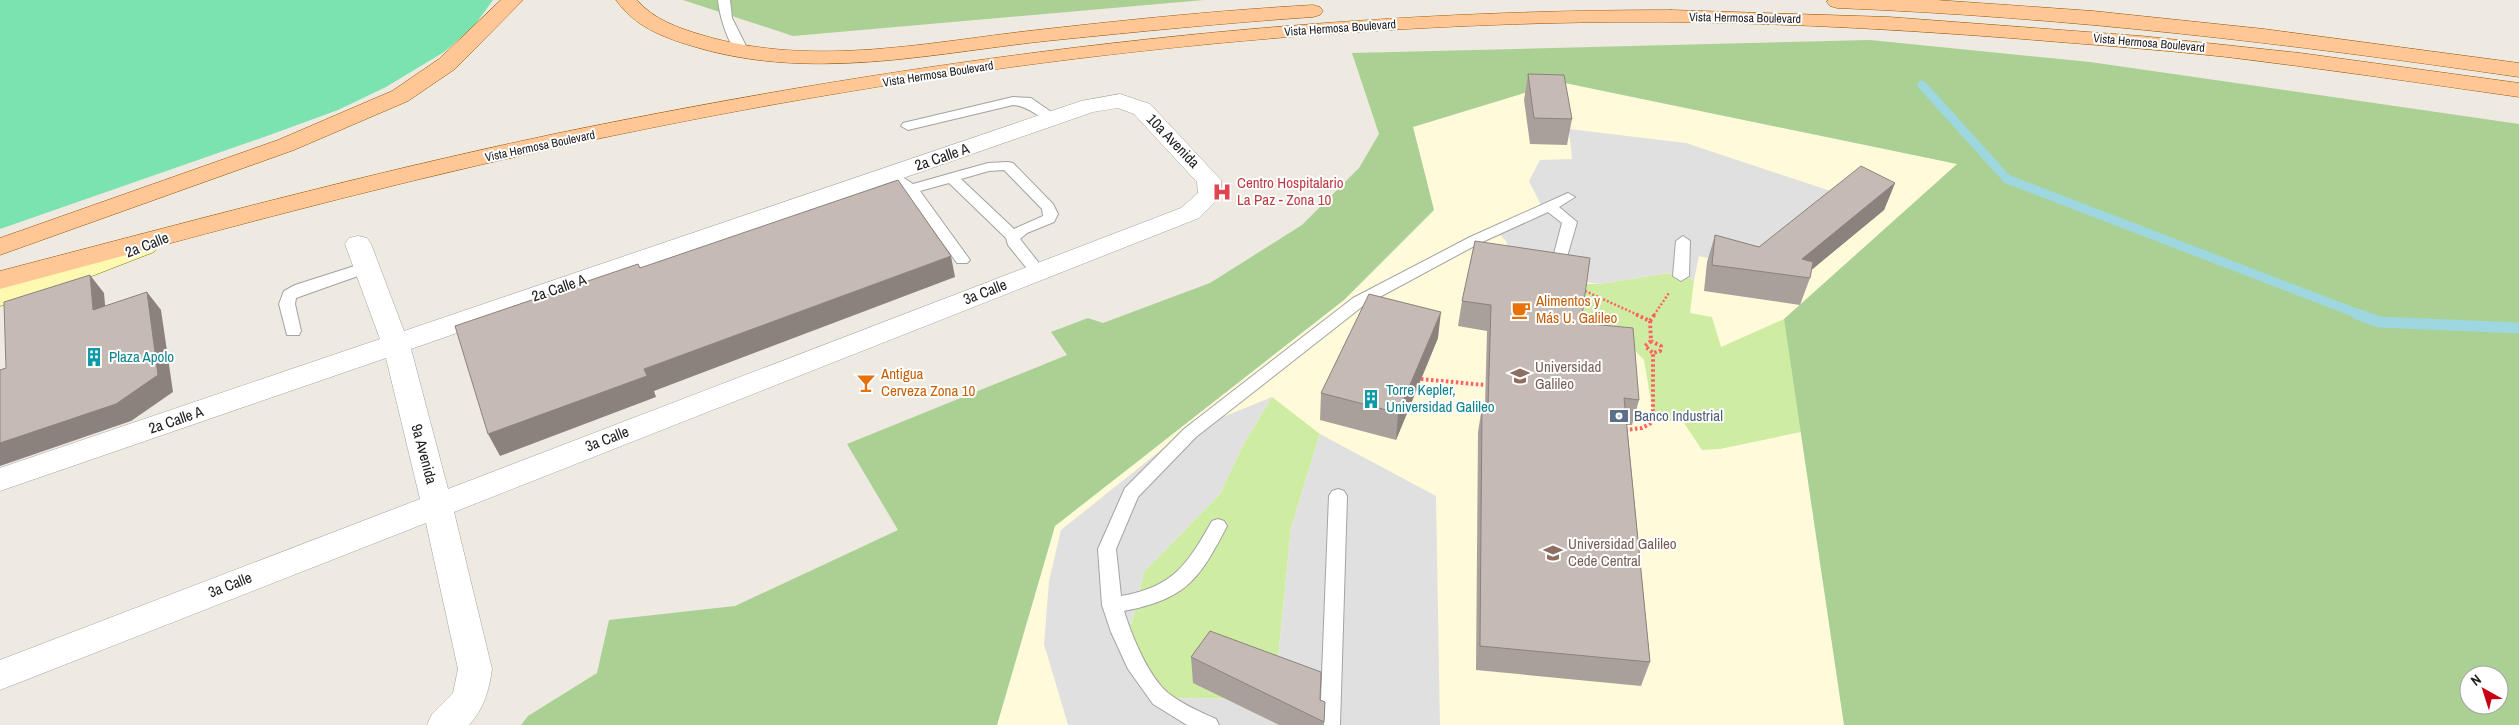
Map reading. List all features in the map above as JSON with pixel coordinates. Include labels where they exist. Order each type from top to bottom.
[{"type":"main road","points":[[0,247],[286,145],[400,96],[447,64],[513,0]]},
{"type":"main road","name":"Vista Hermosa Boulevard","points":[[626,0],[641,14],[663,29],[695,41],[743,52],[776,56],[875,57],[1040,36],[1230,16],[1410,4],[1523,0]]},
{"type":"main road","name":"Vista Hermosa Boulevard","points":[[1752,0],[1886,3],[2087,17],[2330,43],[2519,70]]},
{"type":"main road","name":"Vista Hermosa Boulevard","points":[[177,233],[478,159],[656,122],[860,86],[1139,45],[1276,32],[1459,20],[1578,16],[1762,18],[1865,22],[2126,40],[2217,50],[2519,90]]},
{"type":"main road","name":"2a Calle","points":[[0,280],[177,233]]},
{"type":"main road","name":"2a Calle","points":[[0,297],[52,282],[177,233]]},
{"type":"street","name":"2a Calle A","points":[[0,480],[396,344],[901,182],[1053,118],[1089,106],[1120,101]]},
{"type":"street","name":"10a Avenida","points":[[1120,101],[1142,109],[1209,180],[1210,195]]},
{"type":"street","name":"3a Calle","points":[[0,674],[1190,213],[1210,195]]},
{"type":"street","name":"9a Avenida","points":[[362,256],[396,344],[438,505],[475,669],[472,695],[454,718],[444,725]]},
{"type":"lane","points":[[724,0],[726,18],[743,52]]},
{"type":"lane","points":[[908,126],[1013,101],[1026,101],[1053,118]]},
{"type":"lane","points":[[901,182],[952,178],[988,167],[1008,166],[1048,207],[1051,214],[1049,220],[1022,230],[1013,237]]},
{"type":"lane","points":[[952,178],[1013,237],[1013,242],[1038,272]]},
{"type":"lane","points":[[901,182],[962,260]]},
{"type":"lane","points":[[1209,725],[1188,716],[1160,698],[1135,663],[1112,605],[1107,549],[1132,493],[1190,433],[1358,302],[1475,240],[1568,197]]},
{"type":"lane","points":[[1549,206],[1570,222],[1560,261]]},
{"type":"lane","points":[[1681,276],[1682,241]]},
{"type":"lane","points":[[293,331],[287,304],[289,296],[362,256]]},
{"type":"lane","points":[[1330,725],[1338,496]]},
{"type":"lane","points":[[1112,605],[1158,595],[1178,583],[1193,569],[1218,526]]},
{"type":"path","points":[[1651,341],[1650,321],[1681,276]]},
{"type":"path","points":[[1585,291],[1602,296],[1650,321]]},
{"type":"path","points":[[1651,341],[1659,344],[1661,349],[1653,353]]},
{"type":"path","points":[[1617,429],[1637,429],[1653,422],[1653,353],[1645,346],[1651,341]]},
{"type":"path","points":[[1421,379],[1485,385]]},
{"type":"shaded area","name":"Universidad Galileo","points":[[1560,82],[1958,164],[1784,319],[1844,725],[997,725],[1055,526],[1344,300],[1434,210],[1413,127]]},
{"type":"shaded area","points":[[1569,129],[1686,143],[1840,194],[1749,268],[1699,256],[1694,280],[1668,273],[1600,284],[1515,273],[1506,241],[1498,233],[1542,207],[1529,181],[1540,160],[1572,159]]},
{"type":"shaded area","points":[[1272,397],[1243,445],[1220,494],[1144,572],[1130,629],[1148,671],[1174,698],[1274,699],[1291,528],[1320,434],[1436,496],[1440,725],[1068,725],[1044,644],[1049,581],[1061,530],[1181,434]]},
{"type":"green space","points":[[0,0],[493,0],[474,26],[444,52],[386,87],[338,110],[0,229]]},
{"type":"green space","points":[[683,0],[1204,0],[793,36]]},
{"type":"green space","points":[[1870,40],[2090,62],[2519,124],[2519,725],[1844,725],[1784,319],[1957,164],[1560,82],[1413,127],[1434,210],[1344,300],[1055,526],[997,725],[521,725],[528,716],[597,673],[609,620],[735,606],[898,530],[847,444],[1067,355],[1051,332],[1088,318],[1103,323],[1210,283],[1302,225],[1359,168],[1379,134],[1352,53]]},
{"type":"green space","points":[[1668,273],[1694,280],[1690,313],[1712,317],[1721,347],[1784,319],[1801,432],[1720,449],[1702,450],[1684,423],[1654,419],[1644,360],[1619,334],[1576,346],[1584,284],[1600,284]]},
{"type":"green space","points":[[1272,397],[1320,434],[1291,528],[1274,699],[1174,698],[1148,671],[1130,629],[1144,572],[1220,494],[1243,445]]},
{"type":"building","points":[[1528,74],[1564,75],[1572,119],[1534,118]]},
{"type":"building","points":[[1861,166],[1895,183],[1802,259],[1813,262],[1810,278],[1712,265],[1715,235],[1759,247]]},
{"type":"building","points":[[898,180],[951,256],[644,369],[647,376],[488,434],[455,326],[638,264],[640,268]]},
{"type":"building","points":[[1475,241],[1590,258],[1581,323],[1633,328],[1639,400],[1624,398],[1650,662],[1480,646],[1482,407],[1488,407],[1491,305],[1462,301]]},
{"type":"building","name":"Plaza Apolo","points":[[90,275],[93,310],[147,292],[158,375],[116,404],[0,443],[0,370],[6,368],[4,302]]},
{"type":"building","name":"Torre Kepler, Universidad Galileo","points":[[1369,294],[1441,312],[1398,413],[1321,393]]},
{"type":"building","points":[[1210,631],[1321,672],[1320,700],[1325,702],[1324,722],[1191,657]]},
{"type":"waterway","points":[[1922,85],[2007,179],[2361,315]]},
{"type":"waterway","points":[[2357,314],[2379,322],[2519,328]]},
{"type":"place","name":"Centro Hospitalario La Paz - Zona 10","points":[[1222,192]]},
{"type":"place","name":"Alimentos y Más U. Galileo","points":[[1521,310]]},
{"type":"place","name":"Plaza Apolo","points":[[94,357]]},
{"type":"place","name":"Universidad Galileo","points":[[1520,376]]},
{"type":"place","name":"Antigua Cerveza Zona 10","points":[[866,383]]},
{"type":"place","name":"Torre Kepler, Universidad Galileo","points":[[1371,399]]},
{"type":"place","name":"Banco Industrial","points":[[1619,416]]},
{"type":"place","name":"Universidad Galileo Cede Central","points":[[1553,553]]}]
